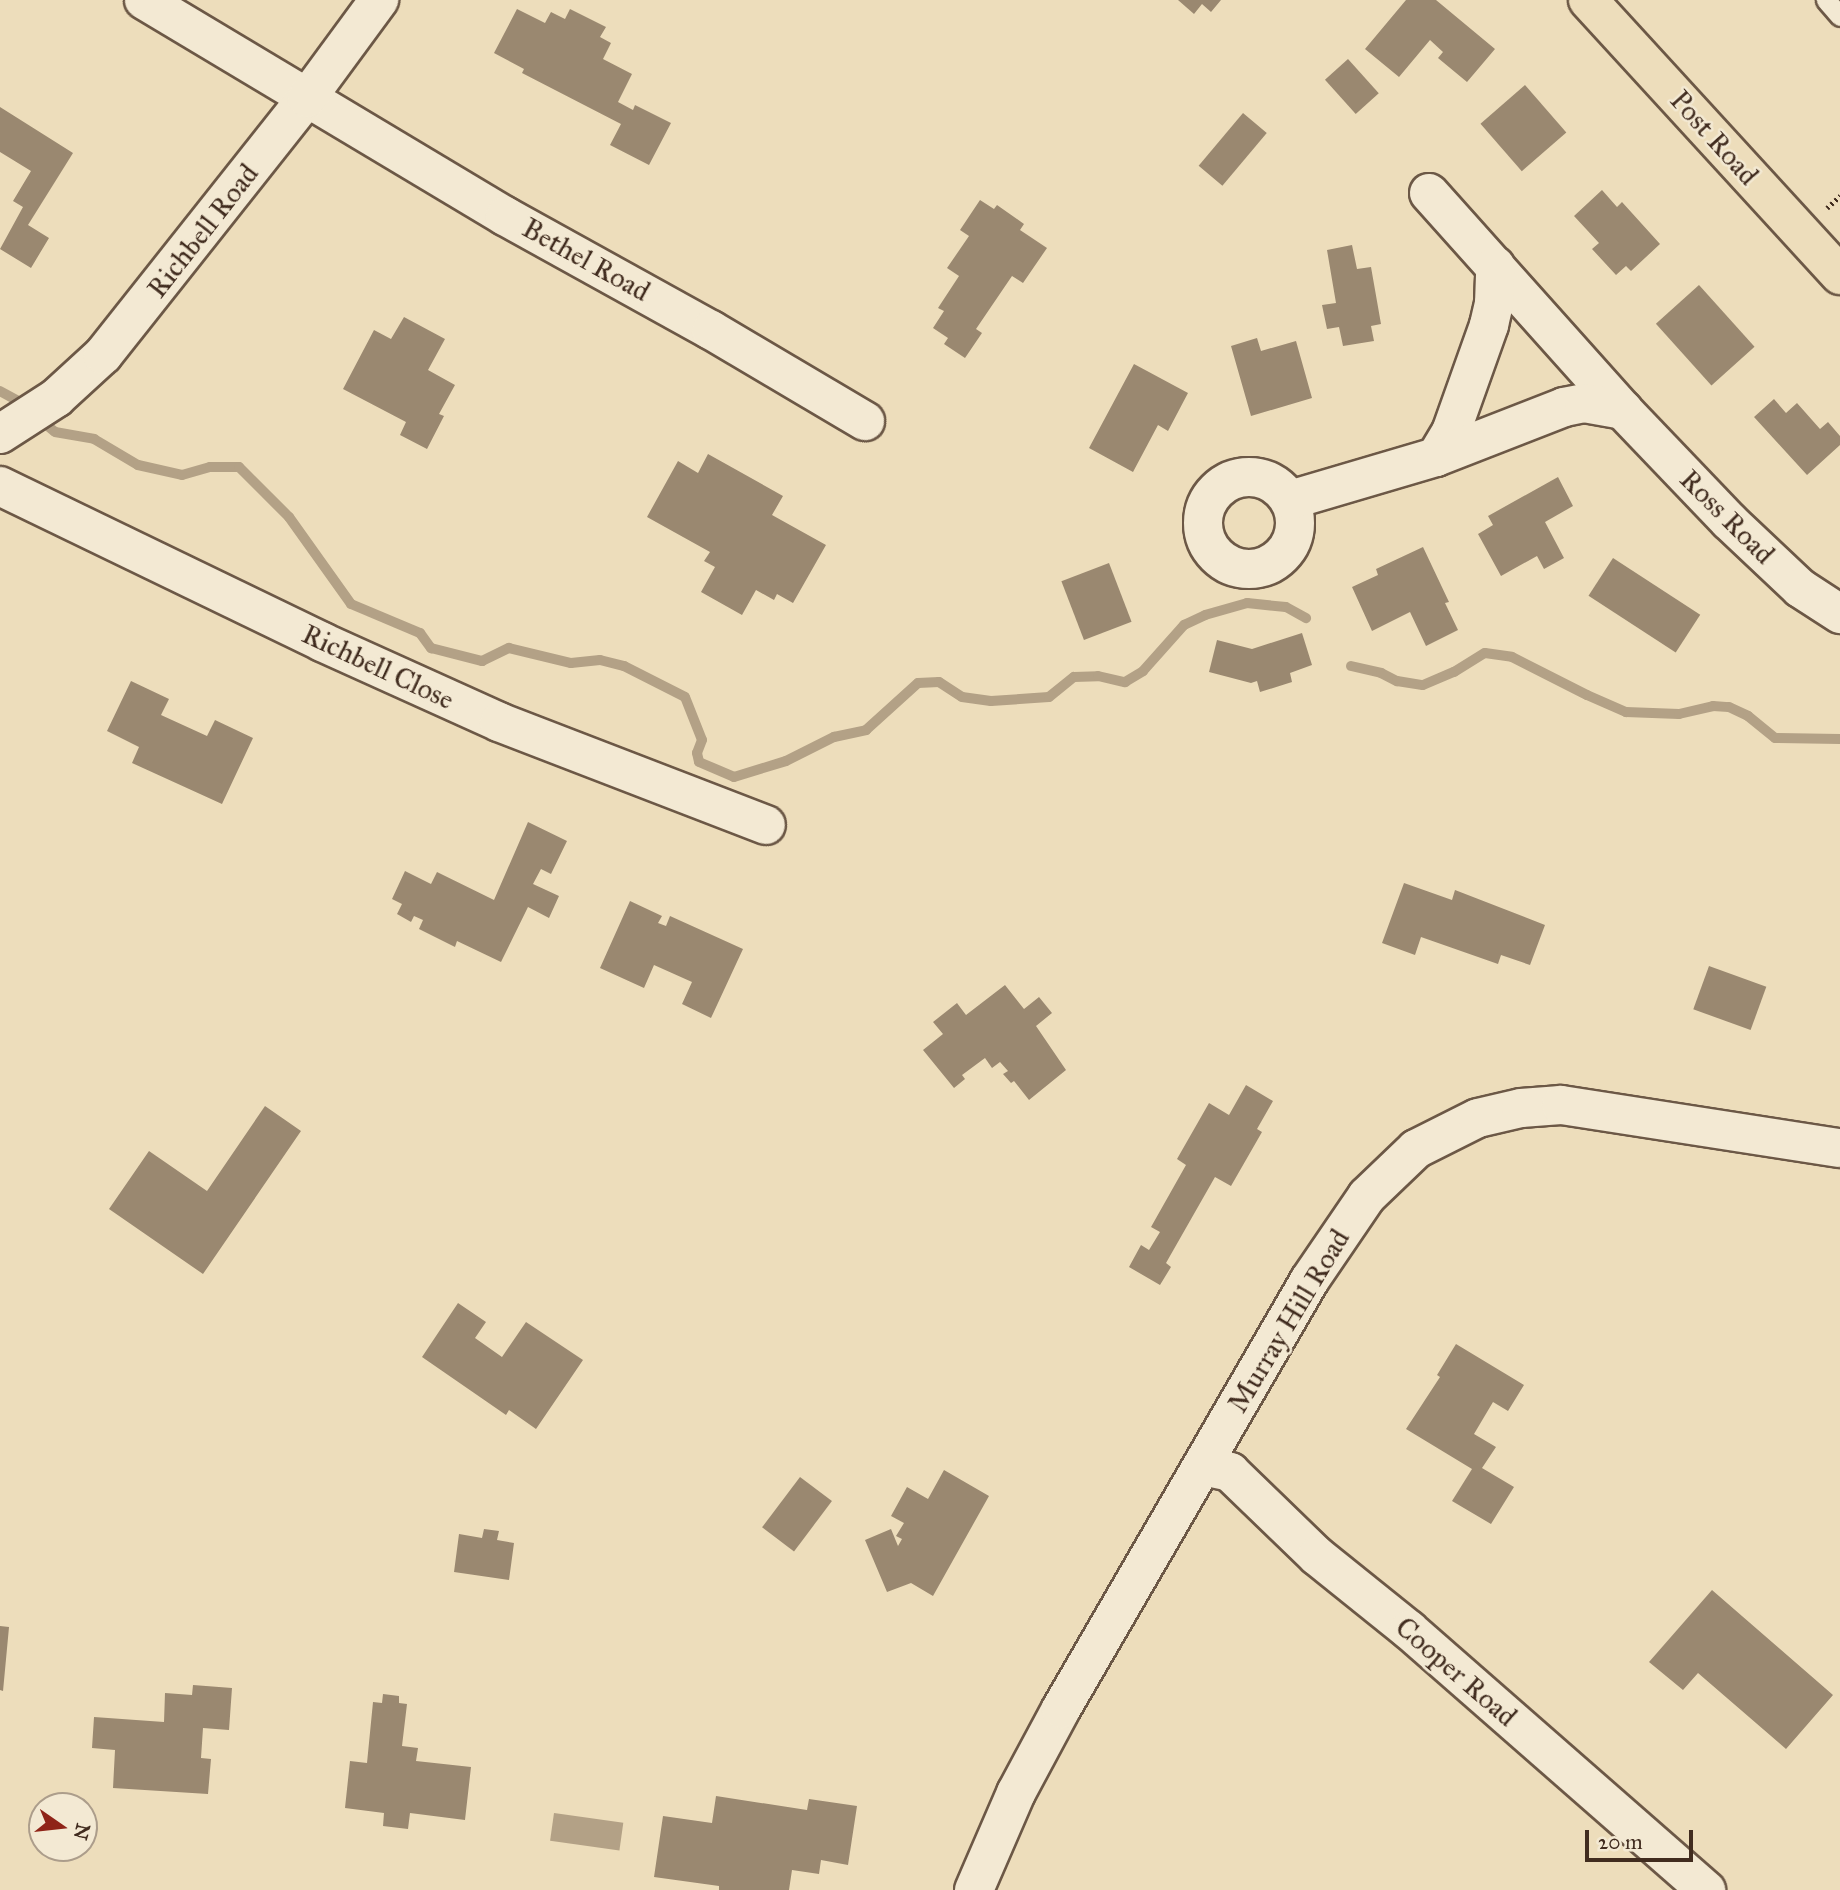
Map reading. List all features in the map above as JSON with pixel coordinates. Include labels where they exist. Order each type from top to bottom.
[{"type":"main road","name":"Post Road","points":[[1588,0],[1840,275]]},
{"type":"street","name":"Bethel Road","points":[[144,0],[505,216],[711,330],[865,421]]},
{"type":"street","name":"Richbell Road","points":[[10,428],[56,398],[103,355],[307,98],[379,0]]},
{"type":"street","name":"Ross Road","points":[[1429,193],[1622,410],[1729,521],[1800,588],[1840,614]]},
{"type":"street","points":[[1436,457],[1451,432],[1489,325],[1494,304],[1494,266]]},
{"type":"street","points":[[1290,500],[1436,457],[1564,407],[1584,403],[1622,410]]},
{"type":"street","name":"Richbell Close","points":[[0,486],[322,642],[486,716],[766,825]]},
{"type":"street","name":"Murray Hill Road","points":[[974,1890],[1016,1793],[1309,1281],[1367,1196],[1416,1149],[1478,1118],[1521,1108],[1561,1105],[1840,1148]]},
{"type":"street","name":"Cooper Road","points":[[1202,1466],[1230,1472],[1317,1556],[1409,1630],[1706,1890]]},
{"type":"lane","points":[[1826,0],[1840,16]]},
{"type":"shaded area","points":[[554,1813],[623,1823],[619,1850],[550,1841]]},
{"type":"building","points":[[1178,0],[1221,0],[1211,12],[1202,4],[1194,14]]},
{"type":"building","points":[[1406,0],[1436,0],[1495,49],[1467,82],[1438,58],[1443,52],[1430,40],[1399,77],[1365,49]]},
{"type":"building","points":[[517,9],[545,23],[551,12],[565,19],[570,9],[606,27],[600,37],[611,43],[603,59],[632,74],[618,102],[633,110],[635,105],[671,123],[649,165],[610,145],[621,124],[522,73],[524,69],[494,53]]},
{"type":"building","points":[[1348,59],[1379,93],[1356,114],[1325,80]]},
{"type":"building","points":[[1525,85],[1566,133],[1522,171],[1480,124]]},
{"type":"building","points":[[0,107],[73,153],[28,225],[49,238],[31,268],[0,249],[23,207],[13,201],[31,171],[0,152]]},
{"type":"building","points":[[1243,113],[1267,133],[1222,186],[1199,166]]},
{"type":"building","points":[[1602,190],[1617,207],[1622,202],[1660,244],[1631,271],[1626,266],[1616,275],[1592,249],[1599,243],[1574,216]]},
{"type":"building","points":[[980,200],[994,209],[997,205],[1024,224],[1020,230],[1047,248],[1023,283],[1012,276],[976,329],[982,333],[965,358],[944,344],[948,338],[933,328],[944,311],[938,308],[959,276],[947,268],[969,236],[960,230]]},
{"type":"building","points":[[1352,245],[1357,269],[1371,267],[1381,324],[1371,326],[1374,341],[1343,346],[1339,327],[1327,329],[1322,305],[1336,303],[1327,250]]},
{"type":"building","points":[[1699,285],[1755,347],[1711,385],[1656,324]]},
{"type":"building","points":[[404,317],[445,339],[428,370],[455,385],[439,414],[444,416],[427,449],[400,435],[406,422],[343,389],[374,330],[391,339]]},
{"type":"building","points":[[1257,338],[1261,351],[1296,341],[1312,398],[1251,416],[1231,346]]},
{"type":"building","points":[[1134,364],[1188,393],[1168,431],[1158,425],[1133,472],[1089,448]]},
{"type":"building","points":[[1774,399],[1786,413],[1797,403],[1820,429],[1828,422],[1840,436],[1840,445],[1807,475],[1754,417]]},
{"type":"building","points":[[708,454],[783,496],[772,515],[826,545],[793,603],[777,594],[774,600],[756,590],[742,615],[701,592],[715,567],[704,561],[710,552],[647,517],[678,461],[698,473]]},
{"type":"building","points":[[1558,477],[1573,506],[1545,522],[1564,558],[1544,569],[1537,556],[1501,576],[1478,534],[1493,525],[1488,516]]},
{"type":"building","points":[[1423,547],[1449,602],[1445,603],[1458,630],[1426,646],[1410,612],[1372,631],[1352,587],[1378,575],[1376,569]]},
{"type":"building","points":[[1613,558],[1700,615],[1676,652],[1588,596]]},
{"type":"building","points":[[1109,563],[1132,622],[1084,640],[1061,581]]},
{"type":"building","points":[[1302,633],[1312,665],[1290,673],[1292,682],[1260,692],[1257,681],[1251,683],[1209,672],[1217,640],[1252,649]]},
{"type":"building","points":[[131,681],[169,699],[161,715],[207,736],[215,720],[253,738],[222,804],[132,763],[139,747],[107,731]]},
{"type":"building","points":[[528,822],[567,841],[551,874],[541,869],[533,884],[559,896],[549,918],[528,907],[501,962],[457,941],[455,947],[419,929],[423,920],[414,916],[411,922],[397,914],[402,904],[392,899],[405,871],[431,884],[437,872],[494,900]]},
{"type":"building","points":[[1404,883],[1452,900],[1455,890],[1545,925],[1530,965],[1501,955],[1498,964],[1421,937],[1415,955],[1382,943]]},
{"type":"building","points":[[630,901],[662,916],[658,923],[666,926],[670,916],[743,949],[711,1018],[682,1004],[692,982],[654,965],[644,988],[600,968]]},
{"type":"building","points":[[1709,966],[1766,987],[1751,1030],[1693,1009]]},
{"type":"building","points":[[1005,985],[1024,1009],[1039,997],[1052,1013],[1036,1026],[1066,1070],[1029,1100],[1014,1081],[1011,1083],[1003,1074],[1008,1071],[1000,1062],[992,1068],[985,1058],[962,1075],[965,1079],[954,1088],[923,1050],[943,1034],[933,1022],[957,1003],[966,1015]]},
{"type":"building","points":[[1246,1085],[1273,1101],[1257,1129],[1262,1132],[1231,1186],[1215,1177],[1166,1263],[1171,1267],[1160,1285],[1129,1267],[1141,1245],[1149,1250],[1160,1232],[1151,1227],[1186,1165],[1177,1159],[1209,1103],[1229,1115]]},
{"type":"building","points":[[265,1106],[301,1131],[203,1274],[109,1209],[149,1151],[207,1191]]},
{"type":"building","points":[[458,1303],[486,1322],[475,1338],[502,1357],[526,1322],[583,1360],[536,1429],[509,1410],[506,1415],[422,1357]]},
{"type":"building","points":[[1456,1344],[1524,1385],[1508,1411],[1493,1402],[1474,1434],[1496,1447],[1482,1468],[1514,1487],[1491,1524],[1452,1501],[1472,1469],[1406,1429],[1440,1377],[1437,1375]]},
{"type":"building","points":[[944,1470],[989,1496],[933,1596],[911,1583],[887,1592],[865,1540],[891,1529],[898,1546],[902,1539],[896,1536],[904,1523],[891,1516],[907,1487],[928,1499]]},
{"type":"building","points":[[800,1477],[832,1501],[794,1551],[762,1527]]},
{"type":"building","points":[[484,1529],[499,1531],[497,1540],[514,1543],[509,1580],[454,1572],[459,1534],[482,1538]]},
{"type":"building","points":[[1712,1590],[1833,1695],[1786,1749],[1698,1673],[1683,1690],[1649,1662]]},
{"type":"building","points":[[0,1626],[9,1627],[3,1691],[0,1690]]},
{"type":"building","points":[[193,1685],[232,1688],[229,1730],[203,1728],[201,1758],[211,1759],[208,1794],[113,1788],[115,1750],[92,1748],[94,1717],[164,1722],[165,1693],[192,1695]]},
{"type":"building","points":[[383,1694],[399,1696],[399,1703],[407,1704],[402,1746],[418,1748],[416,1761],[471,1767],[465,1820],[410,1813],[408,1829],[383,1826],[384,1813],[345,1808],[350,1761],[367,1763],[373,1702],[382,1703]]},
{"type":"building","points":[[716,1796],[807,1810],[809,1799],[857,1806],[848,1865],[821,1860],[819,1874],[792,1870],[789,1890],[719,1890],[719,1886],[654,1877],[663,1816],[712,1823]]},
{"type":"waterway","points":[[0,391],[16,400],[55,432],[94,439],[138,465],[182,475],[210,467],[239,467],[289,517],[351,604],[420,633],[431,648],[482,661],[509,648],[571,663],[600,660],[624,666],[685,697],[702,740],[697,753],[699,762],[734,777],[786,761],[834,737],[866,730],[918,683],[939,682],[962,697],[991,701],[1049,697],[1074,677],[1098,676],[1125,682],[1143,671],[1184,625],[1205,615],[1247,603],[1286,607],[1306,618]]},
{"type":"waterway","points":[[1351,666],[1381,673],[1397,681],[1423,685],[1454,672],[1485,653],[1512,657],[1626,712],[1679,714],[1713,706],[1729,707],[1748,716],[1775,738],[1840,739]]}]
